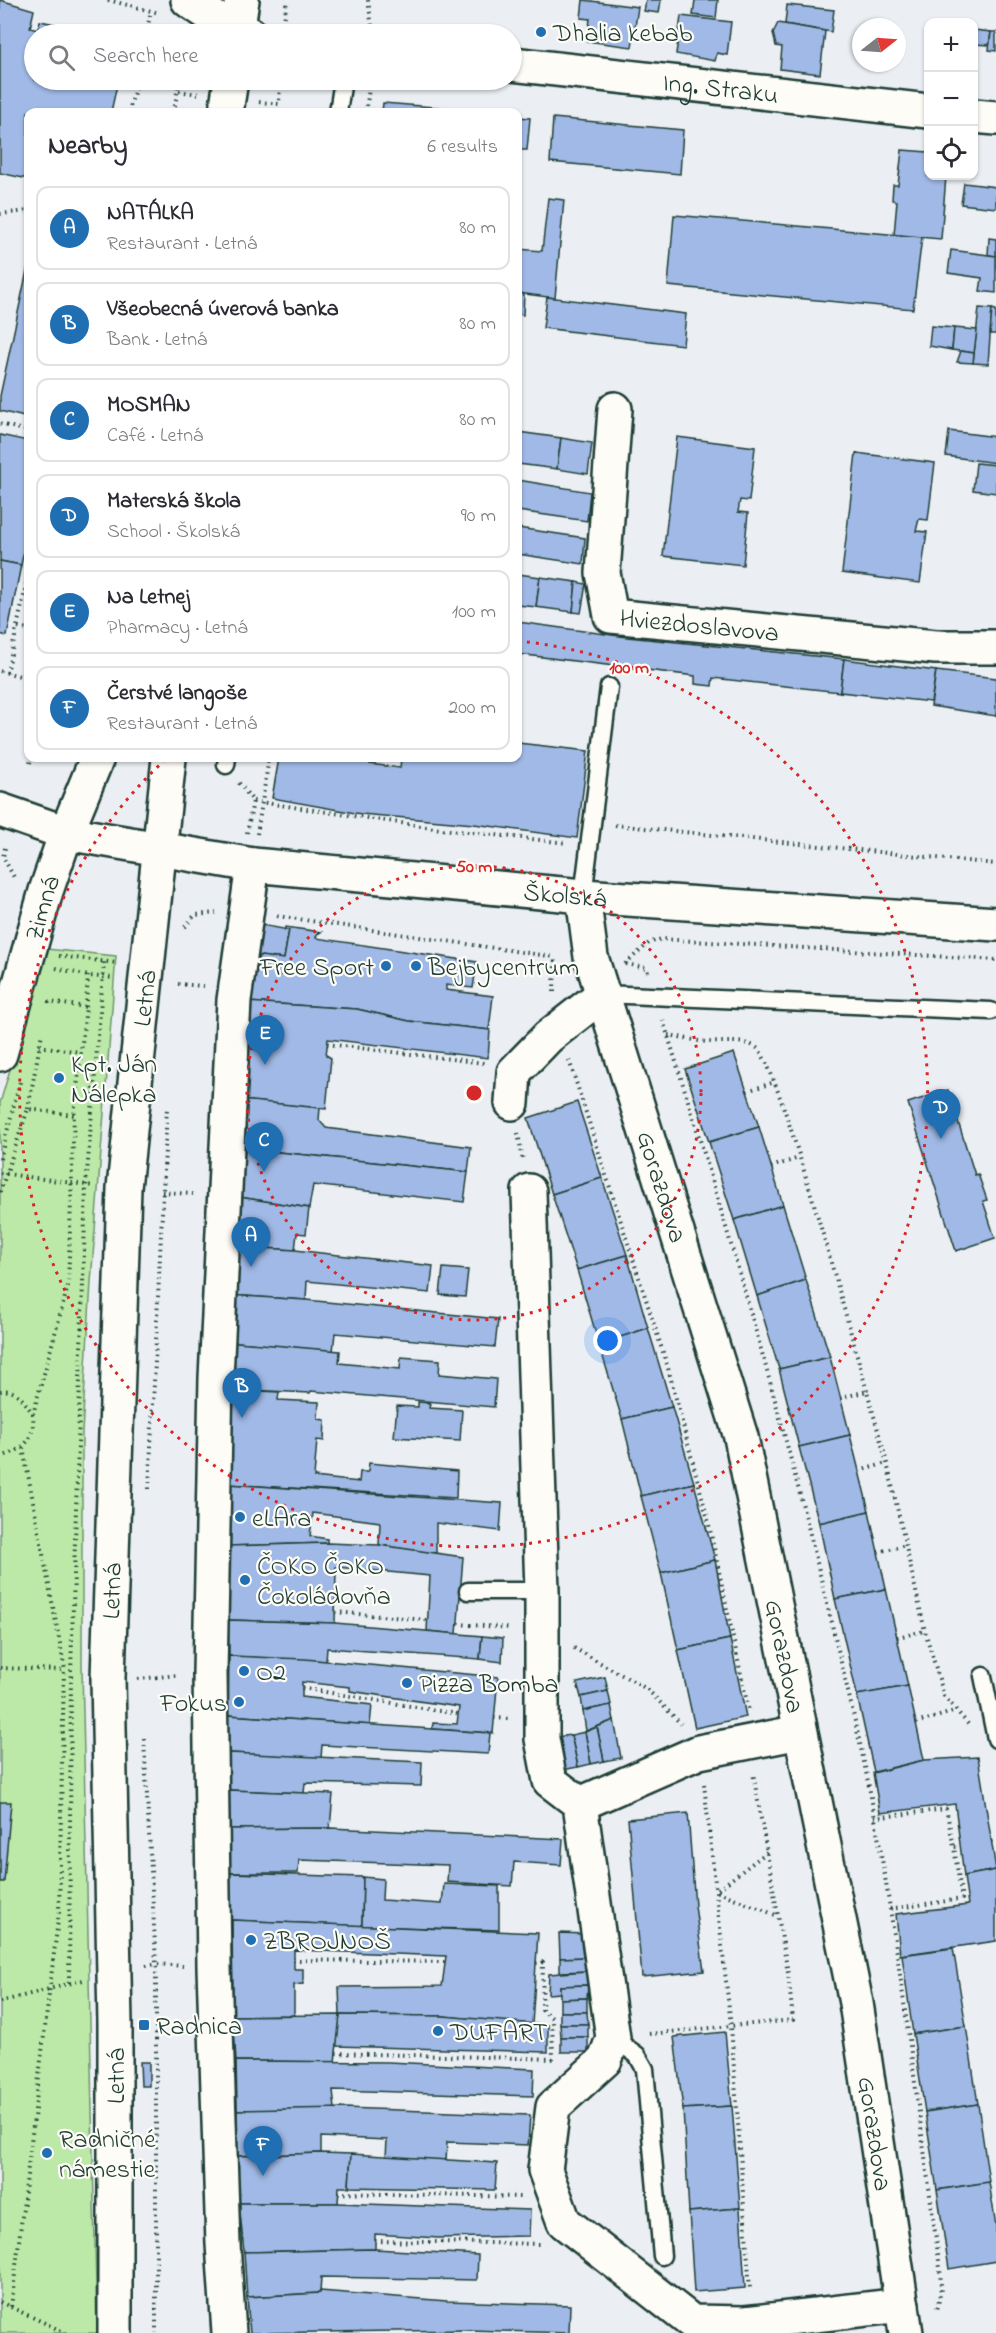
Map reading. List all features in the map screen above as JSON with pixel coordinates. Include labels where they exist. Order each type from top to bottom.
[{"type":"street","points":[[188,0],[225,24]]},
{"type":"street","points":[[241,24],[242,0]]},
{"type":"street","name":"Ing. Straku","points":[[522,65],[924,111]]},
{"type":"street","points":[[227,108],[229,90]]},
{"type":"street","points":[[978,116],[996,118]]},
{"type":"street","name":"Hviezdoslavova","points":[[615,409],[603,573],[611,616],[936,647],[996,647]]},
{"type":"street","name":"Zimná","points":[[0,1054],[46,891],[66,833],[95,762]]},
{"type":"street","name":"Letná","points":[[115,2333],[115,1974],[108,1678],[124,1188],[169,762]]},
{"type":"street","name":"Školská","points":[[0,810],[66,833],[247,864],[584,896],[996,924]]},
{"type":"street","points":[[229,2333],[222,2232],[214,1968],[210,1673],[215,1413],[234,1000],[247,864]]},
{"type":"street","name":"Gorazdova","points":[[584,896],[591,957],[741,1437],[855,2003],[914,2320]]},
{"type":"street","points":[[512,1103],[514,1072],[558,1029],[603,994]]},
{"type":"street","points":[[529,1191],[543,1591],[542,1739],[549,1781],[580,1804],[613,2037],[605,2060],[553,2107],[545,2170],[564,2222],[692,2322],[914,2320]]},
{"type":"street","points":[[580,1804],[699,1752],[800,1732]]},
{"type":"lane","points":[[339,108],[342,90]]},
{"type":"lane","points":[[584,896],[609,687]]},
{"type":"lane","points":[[603,994],[991,1011]]},
{"type":"lane","points":[[468,1591],[543,1591]]},
{"type":"lane","points":[[983,1676],[996,1739]]},
{"type":"lane","points":[[613,2037],[637,2055],[645,2068],[662,2256]]},
{"type":"path","points":[[108,0],[152,11],[149,24]]},
{"type":"path","points":[[284,24],[287,0]]},
{"type":"path","points":[[368,0],[372,24]]},
{"type":"path","points":[[130,108],[134,90]]},
{"type":"path","points":[[175,108],[177,90]]},
{"type":"path","points":[[366,108],[369,90]]},
{"type":"path","points":[[0,214],[24,211]]},
{"type":"path","points":[[0,424],[24,430]]},
{"type":"path","points":[[7,673],[24,598]]},
{"type":"path","points":[[18,627],[24,628]]},
{"type":"path","points":[[0,671],[24,677]]},
{"type":"path","points":[[227,762],[252,801],[247,864]]},
{"type":"path","points":[[247,864],[268,762]]},
{"type":"path","points":[[252,801],[441,829],[579,845],[597,823],[996,864]]},
{"type":"path","points":[[5,848],[1,856],[18,885]]},
{"type":"path","points":[[181,931],[195,915],[226,913]]},
{"type":"path","points":[[29,952],[177,971],[174,995]]},
{"type":"path","points":[[555,957],[553,1012],[668,1368],[708,1520],[742,1671],[752,1740],[751,1759],[793,2020],[613,2037]]},
{"type":"path","points":[[0,2002],[69,1983],[71,1671],[86,1197],[104,962]]},
{"type":"path","points":[[625,964],[647,968],[650,980]]},
{"type":"path","points":[[0,1457],[23,1448],[34,1430],[33,1414],[68,1286],[74,1115],[88,976]]},
{"type":"path","points":[[46,1013],[49,1002],[86,1007]]},
{"type":"path","points":[[661,1013],[743,1277],[774,1390],[844,1674],[874,1818],[890,1909],[940,2268],[940,2288],[914,2320]]},
{"type":"path","points":[[0,1192],[28,1109],[44,1024]]},
{"type":"path","points":[[668,1035],[707,1042],[745,1043],[759,1049],[775,1082],[887,1463],[925,1631],[944,1696],[972,1728]]},
{"type":"path","points":[[327,1044],[488,1064]]},
{"type":"path","points":[[39,1046],[80,1052]]},
{"type":"path","points":[[747,1091],[775,1082]]},
{"type":"path","points":[[148,1501],[168,1099]]},
{"type":"path","points":[[512,1103],[529,1191]]},
{"type":"path","points":[[28,1109],[74,1115]]},
{"type":"path","points":[[771,1167],[799,1158]]},
{"type":"path","points":[[0,1391],[9,1389],[19,1395],[33,1414]]},
{"type":"path","points":[[840,1398],[867,1391]]},
{"type":"path","points":[[859,1471],[887,1463]]},
{"type":"path","points":[[878,1552],[906,1545]]},
{"type":"path","points":[[335,1612],[427,1620]]},
{"type":"path","points":[[458,1624],[543,1630],[647,1689],[693,1736],[699,1752],[730,2026],[753,2322]]},
{"type":"path","points":[[897,1637],[925,1631]]},
{"type":"path","points":[[141,1667],[141,1690]]},
{"type":"path","points":[[0,1668],[64,1670],[59,1912],[10,2307]]},
{"type":"path","points":[[302,1688],[458,1714]]},
{"type":"path","points":[[916,1723],[956,1712]]},
{"type":"path","points":[[144,1738],[156,1964],[156,2333]]},
{"type":"path","points":[[874,1818],[946,1809],[954,1847],[962,1899],[890,1909]]},
{"type":"path","points":[[954,1847],[960,1846]]},
{"type":"path","points":[[716,1891],[766,1852]]},
{"type":"path","points":[[716,1891],[778,1916]]},
{"type":"path","points":[[294,1960],[445,1962]]},
{"type":"path","points":[[536,1963],[543,1962],[542,2010],[552,2018],[553,2059]]},
{"type":"path","points":[[115,1974],[156,1964],[214,1968]]},
{"type":"path","points":[[336,2053],[531,2058]]},
{"type":"path","points":[[338,2193],[496,2196]]},
{"type":"path","points":[[375,2241],[527,2244]]},
{"type":"path","points":[[0,2302],[66,2333]]},
{"type":"green space","points":[[46,949],[116,956],[82,1433],[82,1668],[97,2333],[0,2333],[0,1103]]},
{"type":"building","points":[[0,0],[34,10],[31,24],[24,24],[24,90],[116,90],[112,108],[24,108],[24,178],[0,173]]},
{"type":"building","points":[[583,0],[638,7],[632,47],[587,41],[590,19],[581,18]]},
{"type":"building","points":[[646,0],[661,0],[659,13],[644,11]]},
{"type":"building","points":[[695,0],[718,0],[716,18],[693,15]]},
{"type":"building","points":[[787,5],[834,10],[831,32],[785,24]]},
{"type":"building","points":[[681,16],[731,22],[727,55],[717,53],[715,61],[676,54]]},
{"type":"building","points":[[40,21],[55,24],[39,24]]},
{"type":"building","points":[[778,23],[825,31],[820,74],[780,69],[782,47],[776,46],[773,33]]},
{"type":"building","points":[[978,30],[991,32],[989,45],[978,44]]},
{"type":"building","points":[[991,32],[996,32],[996,51],[989,50]]},
{"type":"building","points":[[383,103],[446,108],[382,108]]},
{"type":"building","points":[[522,117],[530,118],[527,150],[522,150]]},
{"type":"building","points":[[553,118],[683,130],[680,174],[550,162]]},
{"type":"building","points":[[902,150],[924,152],[924,180],[946,180],[941,239],[894,235],[897,201],[892,200],[893,185],[898,185]]},
{"type":"building","points":[[964,183],[996,187],[996,208],[961,204]]},
{"type":"building","points":[[548,198],[564,200],[555,298],[522,294],[522,249],[542,251]]},
{"type":"building","points":[[674,215],[922,237],[913,309],[668,286]]},
{"type":"building","points":[[989,238],[996,239],[996,256],[988,255]]},
{"type":"building","points":[[951,250],[996,256],[996,293],[980,291],[982,278],[948,273]]},
{"type":"building","points":[[24,285],[24,417],[0,411],[0,396]]},
{"type":"building","points":[[522,294],[524,294],[522,315]]},
{"type":"building","points":[[547,297],[686,314],[683,345],[543,328]]},
{"type":"building","points":[[979,308],[992,309],[988,364],[973,363]]},
{"type":"building","points":[[992,309],[996,310],[996,334],[990,334]]},
{"type":"building","points":[[931,326],[954,328],[952,350],[929,346]]},
{"type":"building","points":[[954,328],[977,330],[974,353],[952,350]]},
{"type":"building","points":[[961,351],[974,353],[973,363],[957,362]]},
{"type":"building","points":[[949,431],[996,437],[996,463],[946,456]]},
{"type":"building","points":[[522,433],[561,438],[557,469],[522,465]]},
{"type":"building","points":[[0,435],[24,440],[24,551],[21,565],[0,561]]},
{"type":"building","points":[[677,437],[755,447],[749,501],[740,500],[738,512],[748,513],[743,565],[663,556]]},
{"type":"building","points":[[561,438],[592,443],[588,474],[557,469]]},
{"type":"building","points":[[856,453],[935,463],[928,520],[919,519],[916,531],[927,532],[920,583],[842,573]]},
{"type":"building","points":[[976,463],[996,465],[996,493],[973,490]]},
{"type":"building","points":[[522,481],[590,492],[587,521],[522,512]]},
{"type":"building","points":[[522,529],[585,538],[583,564],[522,555]]},
{"type":"building","points":[[0,561],[21,565],[7,636],[0,634]]},
{"type":"building","points":[[522,575],[540,577],[536,607],[522,605]]},
{"type":"building","points":[[540,577],[576,582],[573,612],[536,607]]},
{"type":"building","points":[[576,582],[586,584],[581,613],[573,612]]},
{"type":"building","points":[[522,623],[627,637],[844,659],[840,692],[713,678],[712,686],[695,684],[695,676],[522,654]]},
{"type":"building","points":[[844,659],[936,671],[931,702],[840,692]]},
{"type":"building","points":[[936,671],[996,678],[996,716],[931,706]]},
{"type":"building","points":[[522,743],[588,751],[577,838],[474,824],[361,814],[272,798],[278,762],[370,762],[370,764],[400,768],[401,762],[522,762]]},
{"type":"building","points":[[256,924],[289,930],[284,959],[252,955]]},
{"type":"building","points":[[285,927],[321,932],[316,938],[477,962],[473,988],[446,985],[446,990],[493,996],[489,1030],[409,1021],[357,1009],[246,1002],[252,955],[284,959],[289,930],[285,930]]},
{"type":"building","points":[[246,1002],[357,1009],[409,1021],[490,1030],[488,1058],[328,1039],[326,1055],[331,1058],[326,1109],[241,1100]]},
{"type":"building","points":[[734,1053],[759,1127],[709,1142],[685,1069]]},
{"type":"building","points":[[948,1090],[975,1175],[978,1174],[987,1200],[983,1201],[995,1238],[956,1251],[908,1103]]},
{"type":"building","points":[[241,1100],[320,1108],[319,1120],[326,1128],[471,1147],[468,1172],[239,1148]]},
{"type":"building","points":[[577,1102],[602,1178],[552,1194],[528,1118]]},
{"type":"building","points":[[759,1127],[783,1205],[734,1220],[709,1142]]},
{"type":"building","points":[[241,1148],[468,1172],[464,1202],[313,1185],[309,1208],[239,1197]]},
{"type":"building","points":[[602,1178],[627,1255],[577,1270],[552,1194]]},
{"type":"building","points":[[239,1197],[309,1208],[306,1234],[297,1233],[295,1250],[232,1246]]},
{"type":"building","points":[[783,1205],[806,1280],[757,1296],[734,1220]]},
{"type":"building","points":[[232,1246],[295,1250],[433,1266],[430,1293],[307,1281],[306,1300],[228,1295]]},
{"type":"building","points":[[627,1255],[648,1328],[599,1344],[577,1270]]},
{"type":"building","points":[[443,1268],[468,1270],[465,1297],[440,1295]]},
{"type":"building","points":[[806,1280],[830,1357],[779,1369],[757,1296]]},
{"type":"building","points":[[228,1295],[306,1300],[498,1319],[495,1347],[335,1333],[333,1351],[226,1341]]},
{"type":"building","points":[[648,1328],[672,1407],[622,1419],[599,1344]]},
{"type":"building","points":[[226,1341],[340,1351],[339,1363],[400,1369],[401,1357],[440,1360],[439,1374],[496,1379],[494,1407],[311,1391],[310,1393],[226,1389]]},
{"type":"building","points":[[830,1357],[850,1435],[799,1447],[779,1369]]},
{"type":"building","points":[[226,1389],[279,1392],[278,1400],[319,1402],[318,1419],[325,1420],[324,1441],[317,1440],[314,1477],[359,1482],[360,1472],[368,1472],[369,1463],[457,1471],[456,1498],[228,1484]]},
{"type":"building","points":[[418,1402],[430,1403],[429,1408],[462,1410],[460,1441],[394,1437],[397,1406],[418,1407]]},
{"type":"building","points":[[672,1407],[694,1483],[641,1496],[622,1419]]},
{"type":"building","points":[[850,1435],[869,1511],[819,1523],[799,1447]]},
{"type":"building","points":[[694,1483],[715,1560],[661,1573],[641,1496]]},
{"type":"building","points":[[228,1484],[502,1503],[500,1531],[436,1523],[436,1554],[379,1545],[380,1522],[313,1513],[310,1536],[327,1539],[327,1543],[226,1546]]},
{"type":"building","points":[[869,1511],[886,1589],[835,1599],[819,1523]]},
{"type":"building","points":[[327,1543],[379,1545],[463,1557],[457,1634],[427,1631],[430,1576],[336,1567],[335,1623],[228,1620],[226,1546]]},
{"type":"building","points":[[715,1560],[730,1639],[678,1650],[661,1573]]},
{"type":"building","points":[[886,1589],[908,1686],[857,1695],[835,1599]]},
{"type":"building","points":[[228,1620],[335,1623],[482,1636],[480,1659],[327,1648],[326,1661],[229,1656]]},
{"type":"building","points":[[482,1636],[503,1638],[502,1662],[480,1659]]},
{"type":"building","points":[[730,1639],[746,1717],[695,1728],[678,1650]]},
{"type":"building","points":[[229,1656],[305,1659],[498,1677],[493,1733],[432,1729],[433,1723],[457,1724],[459,1707],[350,1691],[350,1687],[302,1682],[302,1697],[372,1705],[370,1725],[228,1715]]},
{"type":"building","points":[[605,1677],[608,1691],[581,1697],[577,1683]]},
{"type":"building","points":[[908,1686],[924,1760],[874,1772],[857,1695]]},
{"type":"building","points":[[608,1691],[611,1705],[583,1711],[581,1697]]},
{"type":"building","points":[[611,1705],[614,1720],[586,1731],[583,1711]]},
{"type":"building","points":[[228,1715],[490,1733],[488,1754],[322,1745],[321,1758],[229,1753]]},
{"type":"building","points":[[614,1720],[621,1758],[604,1761],[597,1727]]},
{"type":"building","points":[[597,1727],[604,1761],[591,1764],[585,1732]]},
{"type":"building","points":[[585,1732],[591,1764],[578,1767],[571,1735]]},
{"type":"building","points":[[571,1735],[578,1767],[562,1770],[556,1737]]},
{"type":"building","points":[[229,1753],[422,1762],[421,1786],[305,1783],[304,1793],[228,1790]]},
{"type":"building","points":[[978,1757],[996,1870],[964,1876],[955,1804],[880,1813],[873,1773],[924,1760]]},
{"type":"building","points":[[228,1790],[333,1794],[330,1828],[228,1829]]},
{"type":"building","points":[[0,1802],[11,1802],[4,1882],[0,1882]]},
{"type":"building","points":[[688,1813],[695,1906],[704,1971],[642,1977],[628,1819]]},
{"type":"building","points":[[330,1828],[563,1839],[561,1865],[514,1862],[512,1886],[447,1882],[448,1865],[299,1860],[298,1873],[228,1873],[228,1829]]},
{"type":"building","points":[[996,1870],[996,1941],[900,1955],[896,1914],[968,1905],[964,1876]]},
{"type":"building","points":[[228,1873],[363,1877],[362,1926],[229,1920]]},
{"type":"building","points":[[363,1877],[383,1879],[382,1900],[442,1904],[444,1884],[499,1886],[499,1930],[362,1926]]},
{"type":"building","points":[[232,1920],[538,1933],[532,2025],[443,2016],[340,2015],[339,1987],[442,1986],[446,1956],[294,1950],[294,1969],[303,1969],[303,1984],[294,1985],[294,2015],[233,2016]]},
{"type":"building","points":[[559,1933],[587,1934],[587,1957],[560,1958]]},
{"type":"building","points":[[953,1948],[966,2026],[913,2034],[902,1955]]},
{"type":"building","points":[[587,1957],[587,1971],[560,1972],[560,1958]]},
{"type":"building","points":[[587,1971],[588,1985],[560,1986],[560,1993],[548,1994],[549,1974]]},
{"type":"building","points":[[588,1985],[587,1998],[560,1999],[560,1986]]},
{"type":"building","points":[[587,1998],[587,2012],[560,2012],[560,1999]]},
{"type":"building","points":[[560,2012],[587,2012],[588,2024],[560,2024]]},
{"type":"building","points":[[340,2015],[443,2016],[548,2025],[548,2052],[336,2046]]},
{"type":"building","points":[[340,2015],[335,2062],[236,2061],[233,2016]]},
{"type":"building","points":[[560,2024],[588,2024],[588,2037],[561,2037]]},
{"type":"building","points":[[966,2026],[978,2104],[925,2112],[913,2034]]},
{"type":"building","points":[[725,2032],[732,2106],[683,2109],[674,2037]]},
{"type":"building","points":[[561,2037],[588,2037],[588,2052],[561,2052]]},
{"type":"building","points":[[236,2061],[388,2062],[534,2069],[533,2096],[333,2090],[335,2109],[237,2110]]},
{"type":"building","points":[[140,2062],[149,2062],[149,2086],[141,2086]]},
{"type":"building","points":[[978,2104],[989,2182],[937,2190],[925,2112]]},
{"type":"building","points":[[732,2106],[740,2208],[689,2212],[683,2109]]},
{"type":"building","points":[[345,2108],[530,2115],[528,2145],[447,2142],[446,2161],[386,2157],[387,2140],[321,2137],[321,2153],[237,2156],[237,2110]]},
{"type":"building","points":[[351,2154],[349,2187],[339,2187],[338,2203],[239,2203],[237,2156]]},
{"type":"building","points":[[351,2154],[497,2163],[495,2190],[349,2187]]},
{"type":"building","points":[[989,2182],[996,2226],[996,2261],[949,2269],[937,2190]]},
{"type":"building","points":[[239,2203],[338,2203],[530,2210],[529,2236],[439,2238],[375,2234],[375,2249],[244,2252]]},
{"type":"building","points":[[740,2208],[745,2288],[694,2292],[689,2212]]},
{"type":"building","points":[[375,2249],[478,2255],[477,2280],[321,2277],[320,2293],[247,2297],[244,2252]]},
{"type":"building","points":[[320,2291],[447,2301],[570,2305],[569,2333],[470,2330],[250,2333],[247,2297],[320,2293]]},
{"type":"place","name":"Dhalia kebab","points":[[541,32]]},
{"type":"place","name":"Free Sport","points":[[386,966]]},
{"type":"place","name":"Bejbycentrum","points":[[416,966]]},
{"type":"place","name":"Na Letnej","points":[[265,1065]]},
{"type":"place","name":"Kpt. Ján Nálepka","points":[[59,1078]]},
{"type":"place","name":"Materská škola","points":[[941,1139]]},
{"type":"place","name":"MOSMAN","points":[[264,1172]]},
{"type":"place","name":"NATÁLKA","points":[[251,1267]]},
{"type":"place","name":"Všeobecná úverová banka","points":[[242,1418]]},
{"type":"place","name":"eLAra","points":[[240,1517]]},
{"type":"place","name":"ČOKO ČOKO Čokoládovňa","points":[[245,1580]]},
{"type":"place","name":"O2","points":[[244,1671]]},
{"type":"place","name":"Pizza Bomba","points":[[407,1683]]},
{"type":"place","name":"Fokus","points":[[239,1702]]},
{"type":"place","name":"ZBROJNOŠ","points":[[251,1940]]},
{"type":"place","name":"Radnica","points":[[144,2025]]},
{"type":"place","name":"DUFART","points":[[438,2031]]},
{"type":"place","name":"Radničné námestie","points":[[47,2153]]},
{"type":"place","name":"Čerstvé langoše","points":[[263,2176]]}]
